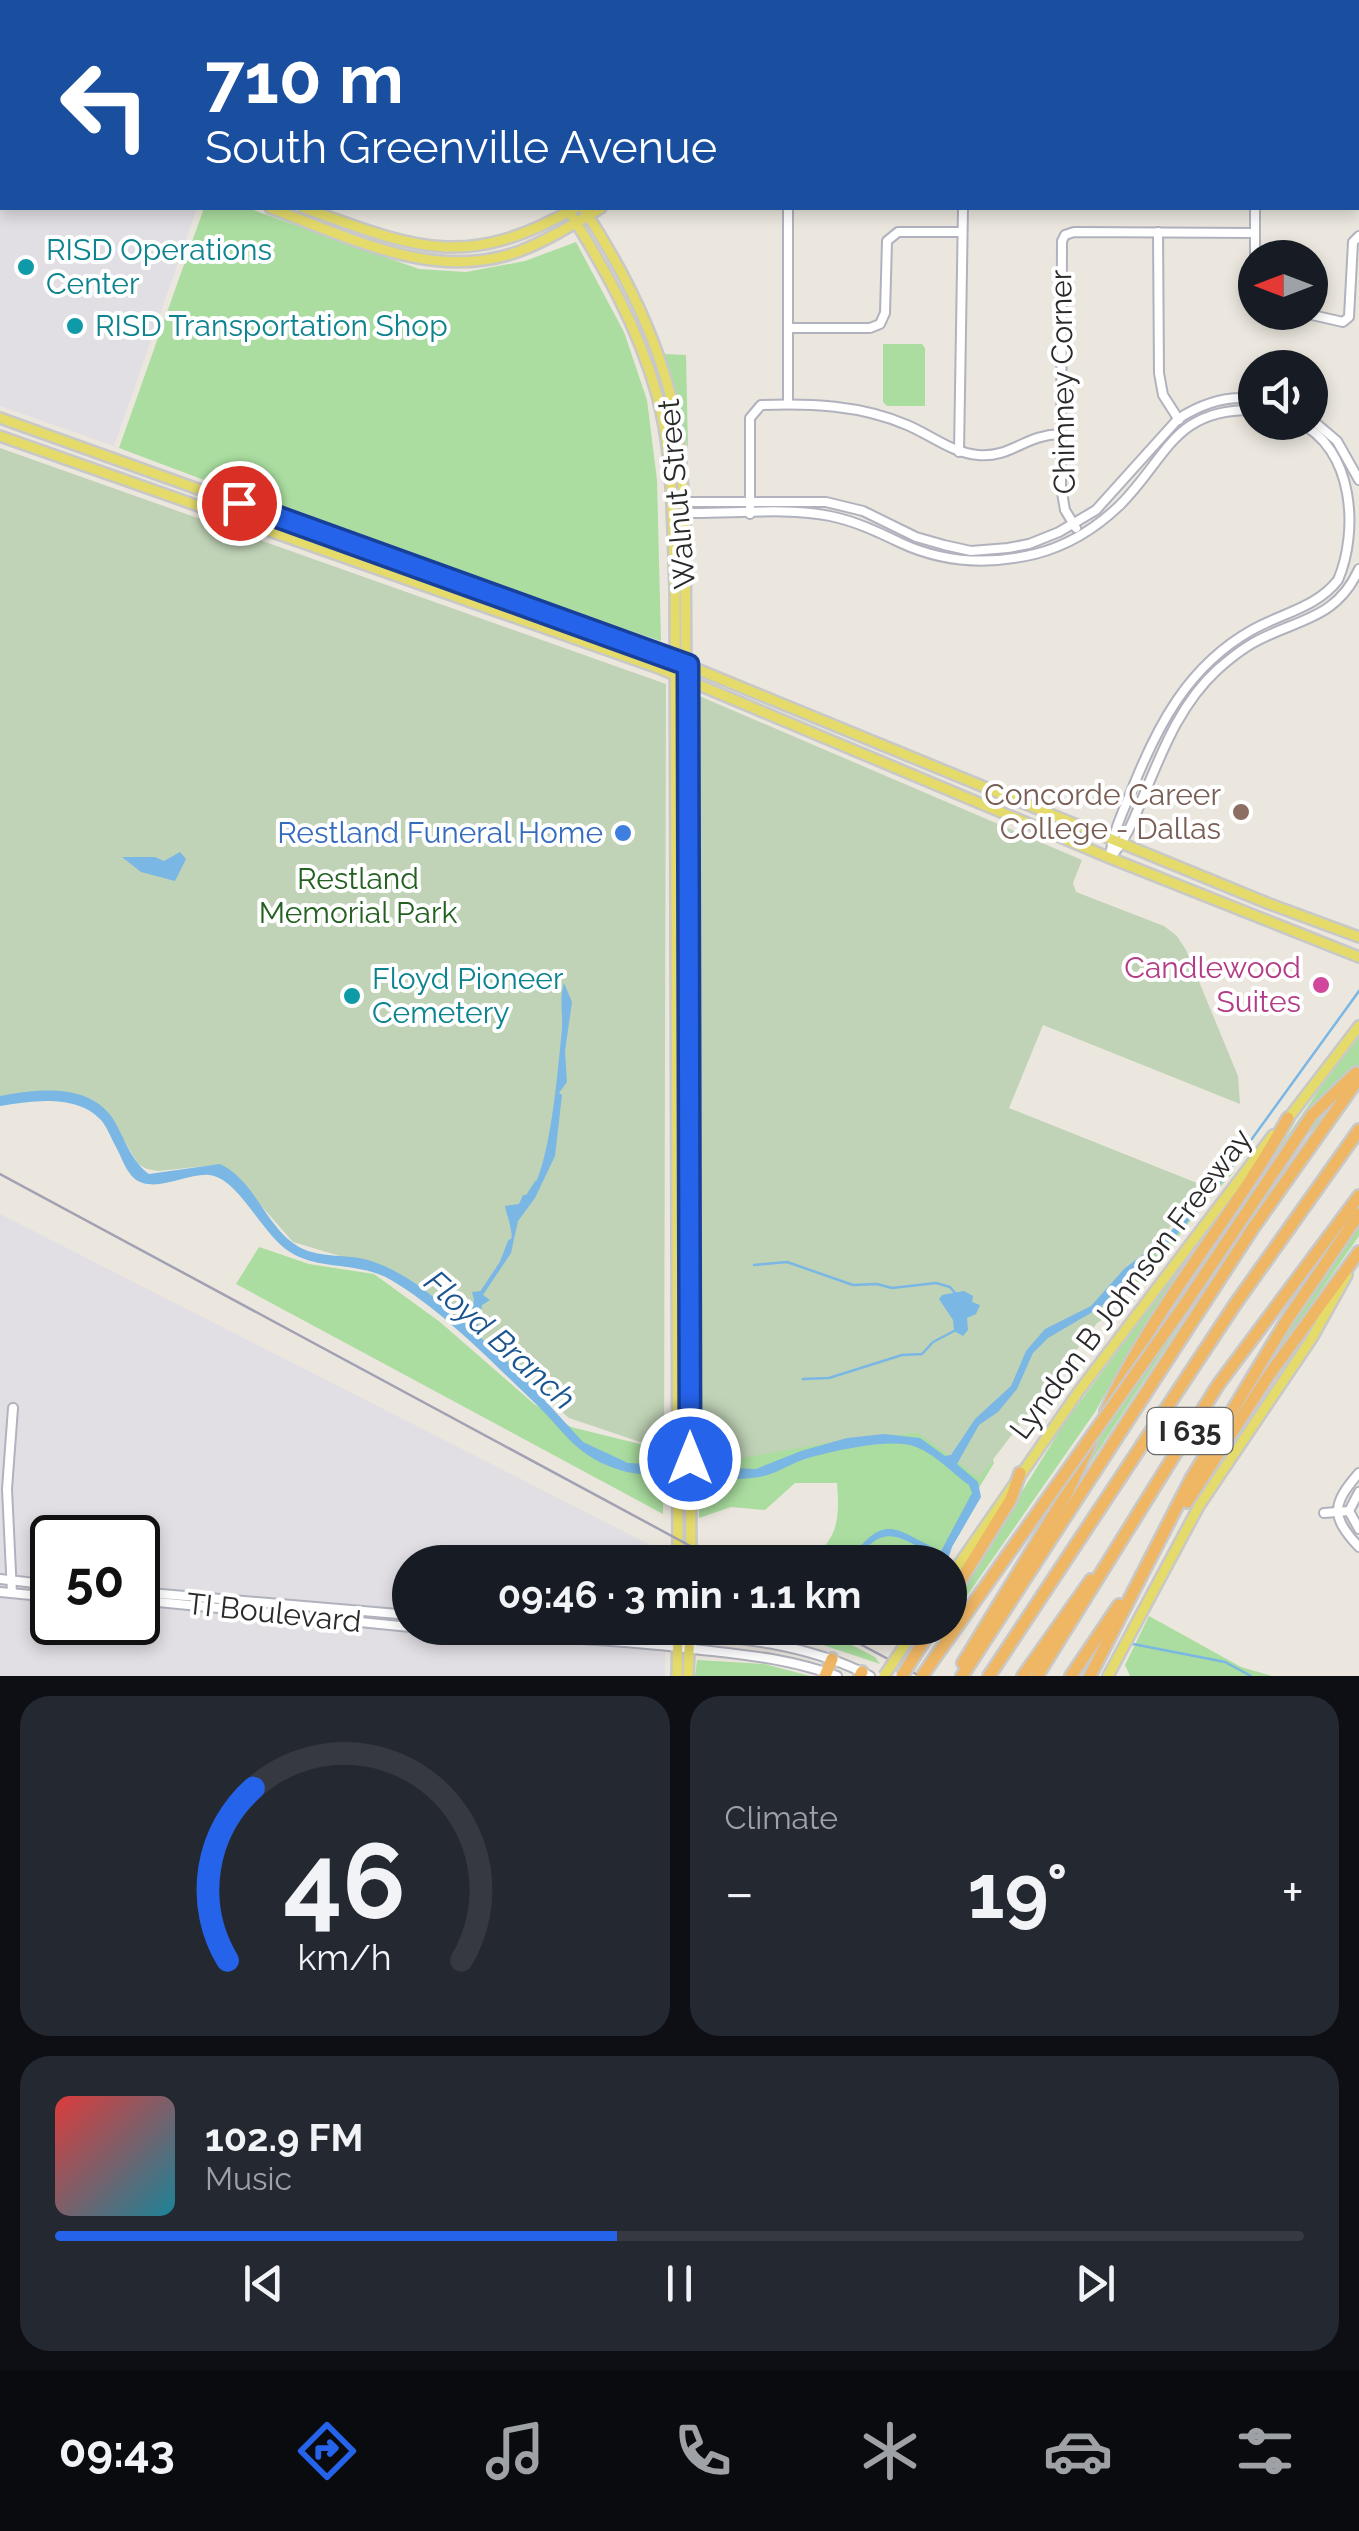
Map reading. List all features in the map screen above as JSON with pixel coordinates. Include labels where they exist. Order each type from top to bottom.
[{"type":"highway","points":[[922,1676],[1185,1304],[1312,1114],[1359,1070]]},
{"type":"highway","name":"Lyndon B Johnson Freeway","points":[[979,1644],[1253,1228],[1359,1078]]},
{"type":"highway","points":[[979,1644],[1067,1493],[1146,1335],[1262,1166],[1288,1118]]},
{"type":"highway","points":[[989,1676],[1265,1260],[1359,1130]]},
{"type":"highway","name":"I 635","points":[[1037,1676],[1218,1385],[1359,1196]]},
{"type":"highway","points":[[1090,1676],[1190,1479],[1287,1320],[1359,1214]]},
{"type":"highway","points":[[1071,1676],[1269,1375],[1359,1252]]},
{"type":"highway","points":[[967,1568],[1020,1473]]},
{"type":"highway","points":[[1023,1676],[1080,1593],[1114,1555]]},
{"type":"highway","name":"I 635","points":[[959,1676],[979,1644]]},
{"type":"highway","points":[[902,1676],[921,1645]]},
{"type":"highway","points":[[829,1675],[832,1659]]},
{"type":"main road","points":[[276,210],[423,261],[473,263],[520,251],[577,222],[586,211]]},
{"type":"main road","points":[[310,210],[423,246],[482,246],[517,238],[566,210]]},
{"type":"main road","name":"Walnut Street","points":[[571,210],[618,292],[639,340],[658,398],[668,465],[675,587],[678,1545]]},
{"type":"main road","name":"Walnut Street","points":[[586,211],[632,291],[651,334],[670,393],[685,508],[691,1545]]},
{"type":"main road","points":[[372,245],[377,234]]},
{"type":"main road","points":[[639,340],[651,334]]},
{"type":"main road","points":[[0,418],[688,665],[1359,937]]},
{"type":"main road","points":[[0,436],[688,681],[1359,960]]},
{"type":"main road","points":[[89,468],[96,452]]},
{"type":"main road","points":[[555,634],[561,619]]},
{"type":"main road","points":[[614,653],[619,639]]},
{"type":"main road","points":[[920,778],[926,763]]},
{"type":"main road","points":[[1231,907],[1238,891]]},
{"type":"main road","name":"Lyndon B Johnson Freeway","points":[[1020,1473],[1231,1189],[1359,1026]]},
{"type":"main road","points":[[1108,1676],[1180,1538],[1320,1324],[1359,1252]]},
{"type":"main road","points":[[967,1553],[1008,1496]]},
{"type":"main road","points":[[677,1515],[691,1514]]},
{"type":"main road","points":[[884,1676],[905,1645]]},
{"type":"main road","points":[[677,1676],[683,1647]]},
{"type":"main road","points":[[683,1647],[688,1676]]},
{"type":"street","points":[[788,210],[788,404]]},
{"type":"street","points":[[959,452],[963,210]]},
{"type":"street","points":[[1255,210],[1255,240]]},
{"type":"street","points":[[789,328],[870,328],[880,324],[885,313],[889,239],[898,232],[962,232]]},
{"type":"street","points":[[1158,232],[1159,373],[1163,395],[1184,428]]},
{"type":"street","name":"Chimney Corner","points":[[1081,536],[1063,500],[1060,434],[1065,235],[1255,233]]},
{"type":"street","points":[[1328,319],[1342,322],[1352,311],[1353,242],[1359,236]]},
{"type":"street","points":[[685,508],[807,500],[882,518],[916,537],[971,551],[1030,544],[1074,526],[1108,499],[1178,419],[1208,404],[1238,399]]},
{"type":"street","points":[[750,514],[751,414],[761,405],[820,405],[871,414],[905,424],[959,452],[999,455],[1028,439],[1060,434]]},
{"type":"street","points":[[685,508],[835,517],[917,550],[966,562],[1008,560],[1081,536],[1122,504],[1184,428],[1212,415],[1238,412]]},
{"type":"street","points":[[1328,434],[1359,480]]},
{"type":"street","points":[[1110,858],[1112,839],[1156,731],[1172,704],[1213,658],[1235,641],[1312,603],[1343,573],[1352,553],[1358,517],[1350,479],[1324,440]]},
{"type":"street","points":[[1110,858],[1123,843],[1182,712],[1214,672],[1247,646],[1323,613],[1344,593],[1359,569]]},
{"type":"street","points":[[1172,704],[1182,712]]},
{"type":"street","points":[[12,1593],[8,1489],[13,1408]]},
{"type":"street","points":[[1359,1472],[1340,1497],[1338,1512],[1341,1526],[1359,1547]]},
{"type":"street","points":[[1349,1511],[1359,1492]]},
{"type":"street","points":[[1324,1513],[1349,1511]]},
{"type":"street","points":[[1349,1511],[1359,1529]]},
{"type":"street","points":[[0,1580],[30,1582]]},
{"type":"street","points":[[0,1592],[30,1595]]},
{"type":"street","name":"TI Boulevard","points":[[160,1598],[392,1614]]},
{"type":"street","name":"TI Boulevard","points":[[160,1599],[392,1626]]},
{"type":"street","points":[[666,1645],[767,1656],[829,1675]]},
{"type":"street","points":[[777,1645],[832,1659],[864,1675]]},
{"type":"shaded area","points":[[0,210],[196,210],[114,446],[0,406]]},
{"type":"shaded area","points":[[0,1214],[650,1545],[392,1545],[392,1645],[665,1645],[665,1676],[0,1676]]},
{"type":"green space","points":[[203,210],[254,210],[419,269],[466,272],[525,261],[576,242],[624,332],[647,400],[657,480],[661,641],[414,559],[119,448]]},
{"type":"green space","points":[[883,344],[922,344],[925,348],[925,406],[887,406],[883,402]]},
{"type":"green space","points":[[663,354],[686,355],[688,449]]},
{"type":"green space","name":"Restland Memorial Park","points":[[0,448],[666,684],[664,1450],[569,1418],[421,1289],[387,1270],[293,1242],[235,1176],[216,1165],[147,1169],[138,1164],[108,1113],[67,1094],[0,1096]]},
{"type":"green space","points":[[697,695],[1082,860],[1073,883],[1076,892],[1164,926],[1177,936],[1238,1076],[1240,1104],[1043,1025],[1009,1108],[1202,1185],[979,1478],[918,1433],[845,1440],[702,1465]]},
{"type":"green space","points":[[1359,1037],[1359,1082],[1299,1144],[1239,1216],[1236,1211]]},
{"type":"green space","points":[[1227,1168],[1234,1172],[1196,1213],[1145,1281],[1123,1284],[1111,1304],[1110,1315],[1082,1332],[987,1442],[994,1463],[944,1545],[826,1545],[835,1528],[837,1483],[795,1483],[765,1510],[731,1507],[699,1518],[699,1432],[721,1435],[1138,1255],[1182,1223],[1195,1202]]},
{"type":"green space","points":[[1359,1192],[1359,1236],[1245,1399],[1323,1249]]},
{"type":"green space","points":[[1217,1218],[1131,1348],[1095,1412],[967,1596],[967,1581],[1065,1422]]},
{"type":"green space","points":[[259,1247],[309,1264],[374,1274],[440,1322],[534,1404],[571,1427],[664,1450],[663,1514],[236,1284]]},
{"type":"green space","points":[[1190,1310],[1079,1480],[1100,1437]]},
{"type":"green space","points":[[1149,1616],[1241,1667],[1272,1676],[1130,1676],[1125,1665]]},
{"type":"green space","points":[[823,1645],[852,1645],[875,1657],[880,1664]]},
{"type":"green space","points":[[697,1660],[764,1664],[810,1676],[695,1676]]},
{"type":"water","points":[[180,852],[186,859],[175,881],[141,872],[122,857],[155,857],[164,861]]},
{"type":"water","points":[[564,983],[572,1002],[565,1051],[567,1082],[559,1093],[562,1095],[555,1156],[535,1198],[518,1221],[511,1253],[483,1295],[490,1300],[482,1305],[477,1330],[583,1442],[628,1463],[756,1469],[847,1438],[884,1434],[920,1438],[945,1456],[951,1455],[975,1419],[1011,1386],[1026,1351],[1045,1329],[1091,1306],[1124,1269],[1167,1236],[1207,1187],[1223,1175],[1226,1177],[1172,1240],[1129,1274],[1101,1307],[1048,1338],[1033,1353],[1017,1389],[998,1412],[979,1425],[957,1464],[978,1482],[981,1497],[953,1545],[944,1545],[972,1493],[969,1485],[920,1449],[903,1444],[861,1446],[746,1478],[652,1476],[623,1471],[594,1459],[573,1443],[484,1354],[429,1306],[379,1274],[314,1262],[290,1252],[220,1178],[200,1175],[161,1184],[143,1183],[129,1172],[105,1126],[91,1111],[53,1101],[0,1106],[0,1096],[30,1091],[63,1091],[93,1100],[115,1122],[133,1157],[149,1174],[220,1164],[243,1181],[277,1228],[299,1247],[388,1267],[469,1327],[472,1292],[482,1291],[487,1285],[511,1238],[505,1206],[519,1204],[523,1195],[529,1195],[543,1162],[556,1090]]},
{"type":"water","points":[[964,1291],[973,1296],[972,1302],[980,1305],[976,1314],[967,1318],[968,1330],[963,1336],[954,1331],[953,1320],[939,1299]]},
{"type":"water","points":[[882,1530],[901,1532],[928,1545],[915,1545],[889,1536],[862,1545]]},
{"type":"waterway","points":[[1225,1176],[1359,991]]},
{"type":"waterway","points":[[527,1196],[536,1182]]},
{"type":"waterway","points":[[480,1294],[506,1255]]},
{"type":"waterway","points":[[754,1265],[787,1262],[853,1285],[892,1288],[936,1283],[955,1293]]},
{"type":"waterway","points":[[803,1379],[829,1378],[902,1355],[922,1354],[933,1342],[954,1331]]},
{"type":"waterway","name":"Floyd Branch","points":[[1133,1644],[1225,1662],[1251,1676]]},
{"type":"tram line","points":[[0,1174],[688,1545]]},
{"type":"tram line","points":[[862,1645],[920,1676]]},
{"type":"place","name":"RISD Operations Center","points":[[26,267]]},
{"type":"place","name":"RISD Transportation Shop","points":[[75,326]]},
{"type":"place","name":"Concorde Career College - Dallas","points":[[1241,812]]},
{"type":"place","name":"Restland Funeral Home","points":[[623,833]]},
{"type":"place","name":"Candlewood Suites","points":[[1321,985]]},
{"type":"place","name":"Floyd Pioneer Cemetery","points":[[352,996]]},
{"type":"route","points":[[239,503],[688,665],[690,1459]]}]
